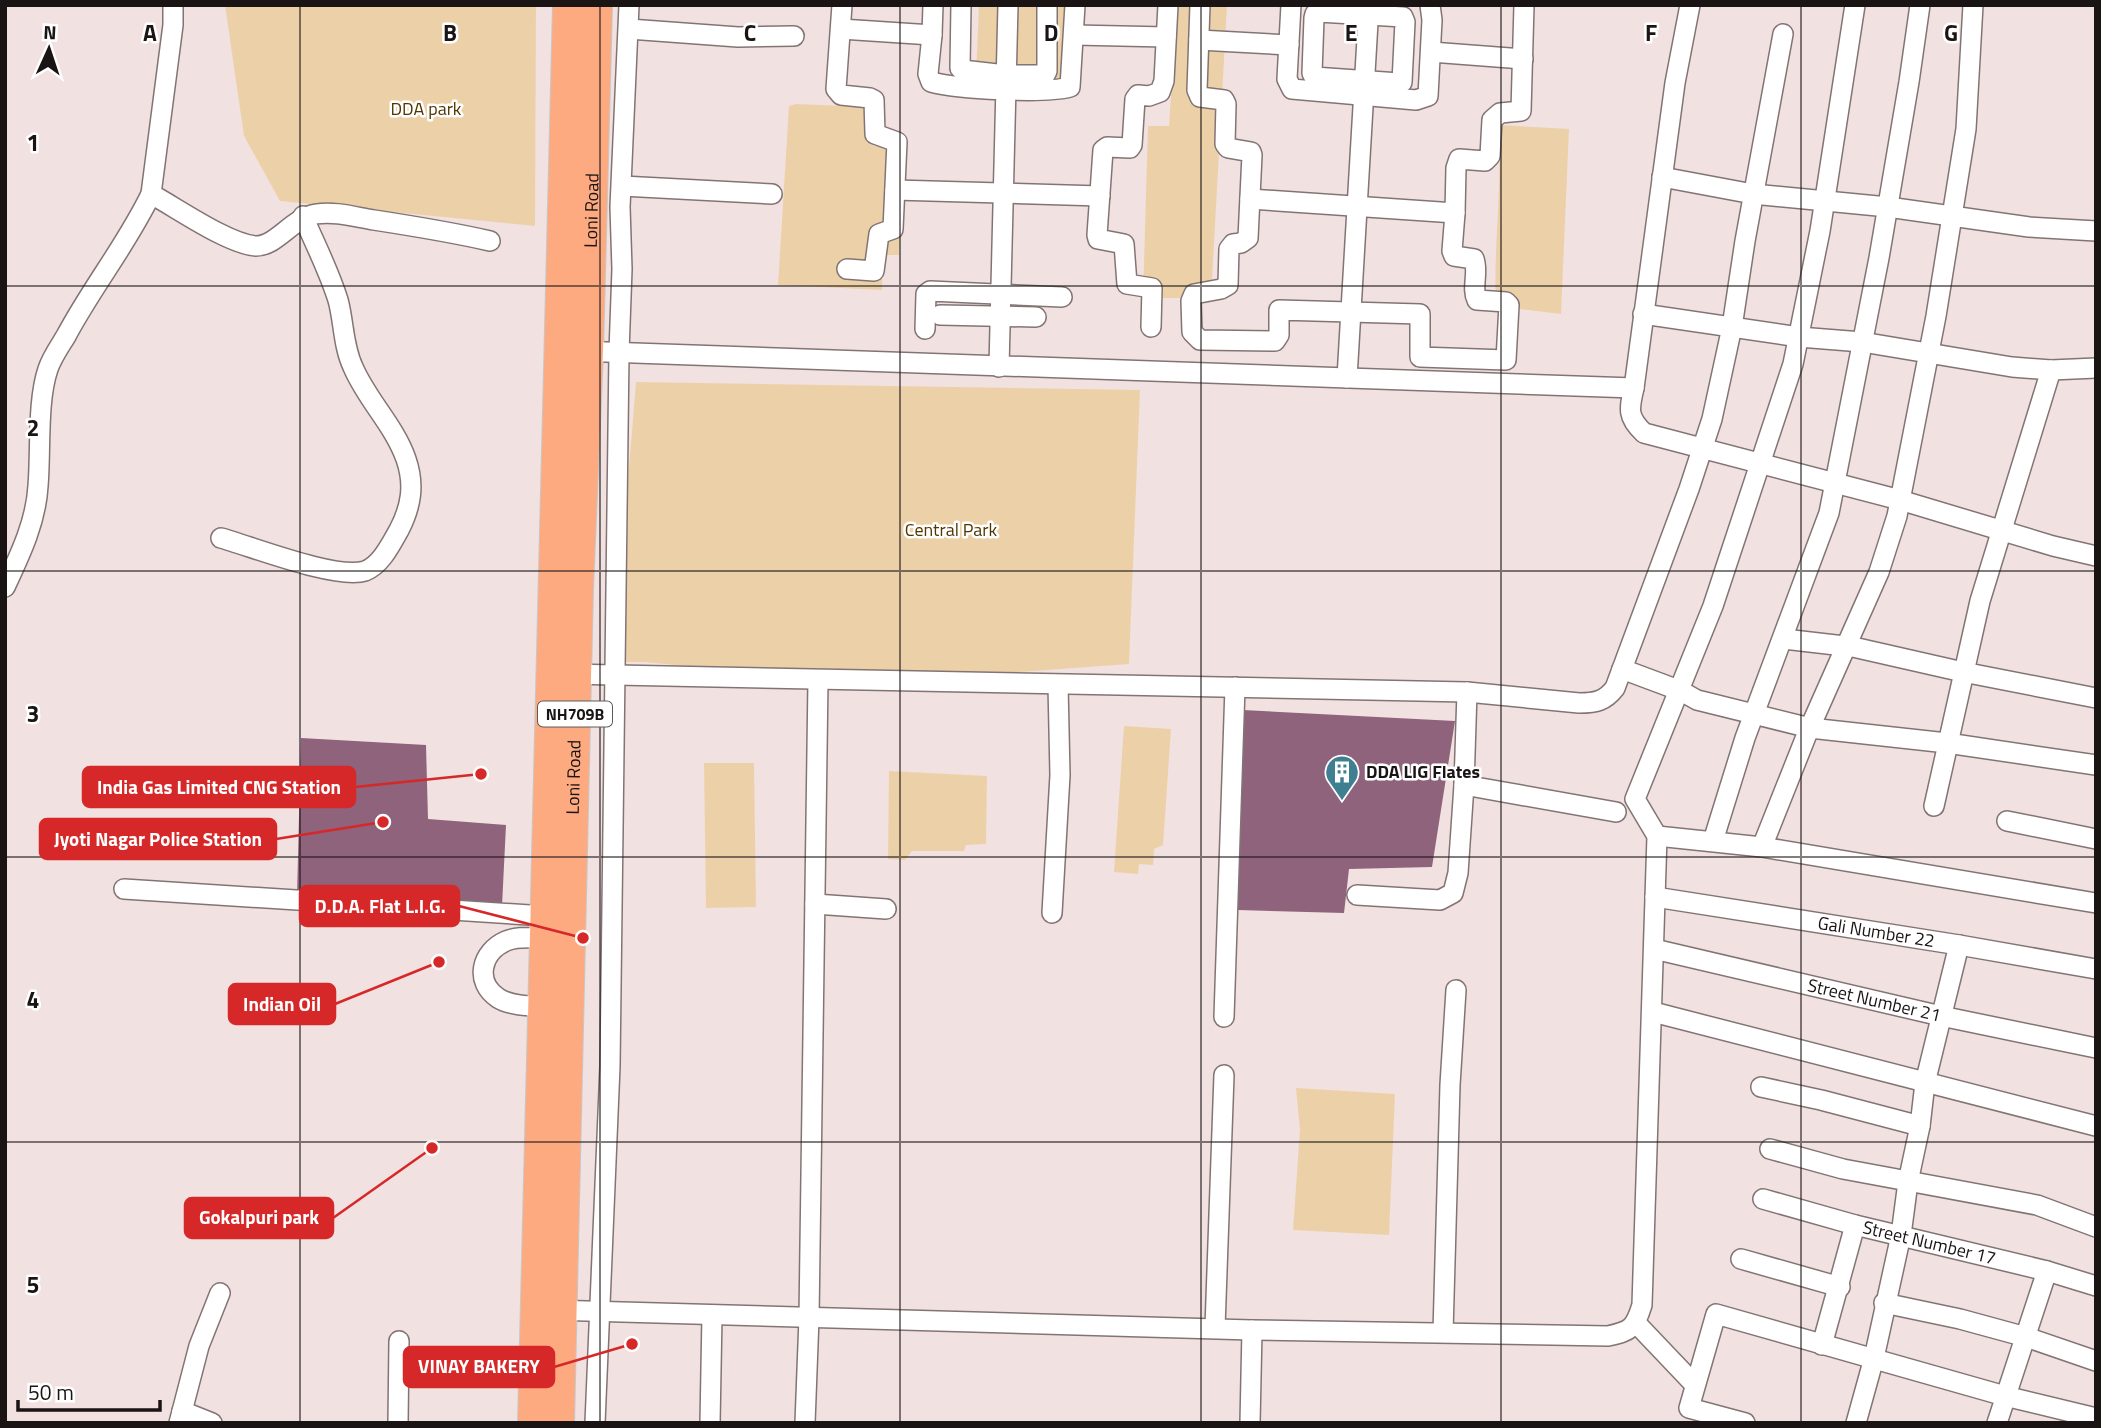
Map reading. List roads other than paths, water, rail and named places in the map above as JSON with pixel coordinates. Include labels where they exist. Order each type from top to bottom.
[{"type":"highway","name":"Loni Road","points":[[568,5],[573,351]]},
{"type":"highway","name":"Loni Road","points":[[559,1423],[549,1310],[563,673],[573,351],[597,5]]},
{"type":"highway","name":"Loni Road","points":[[556,1007],[545,927],[563,673]]},
{"type":"highway","name":"Loni Road","points":[[533,1423],[549,1310]]},
{"type":"street","points":[[5,587],[21,555],[38,489],[44,387],[48,367],[75,319],[141,216],[151,194],[173,26],[173,5]]},
{"type":"street","points":[[595,1423],[611,1053],[622,269],[620,207],[629,5]]},
{"type":"street","points":[[842,5],[836,89],[841,95],[874,100],[875,134],[897,142],[893,229],[879,234],[874,271],[847,269]]},
{"type":"street","points":[[933,5],[929,74],[931,82],[1006,82],[1047,74],[1048,5]]},
{"type":"street","points":[[961,5],[960,68],[966,72],[1047,91],[1070,87],[1075,5]]},
{"type":"street","points":[[999,367],[1008,5]]},
{"type":"street","points":[[1151,327],[1152,288],[1127,284],[1124,244],[1098,239],[1100,196],[1103,150],[1107,147],[1130,148],[1135,99],[1160,92],[1164,80],[1168,5]]},
{"type":"street","points":[[1200,5],[1197,90],[1200,96],[1206,99],[1224,100],[1225,145],[1228,148],[1251,152],[1252,155],[1248,238],[1233,244],[1229,249],[1228,285],[1194,294],[1191,301],[1194,336],[1200,340],[1275,341],[1279,335],[1279,310],[1420,314],[1419,353],[1422,357],[1506,360],[1509,305],[1506,302],[1477,300],[1474,295],[1474,259],[1454,256],[1452,251],[1456,168],[1459,159],[1485,161],[1490,156],[1492,120],[1500,114],[1521,111],[1524,5]]},
{"type":"street","points":[[1291,5],[1287,79],[1292,89],[1364,89],[1403,80],[1405,19],[1368,10],[1315,14],[1314,78],[1364,89],[1424,99],[1428,96],[1431,52],[1433,20],[1430,5]]},
{"type":"street","points":[[1690,5],[1675,83],[1634,387],[1629,406],[1632,422],[1644,433],[1900,500],[2053,546],[2096,556]]},
{"type":"street","points":[[549,1310],[1252,1330],[1608,1336],[1625,1332],[1636,1323],[1642,1305],[1657,836],[1635,799],[1681,691],[1713,606],[1793,364],[1824,201],[1855,5]]},
{"type":"street","points":[[1713,841],[1754,715],[1829,513],[1888,207],[1920,5]]},
{"type":"street","points":[[1762,847],[1879,572],[1900,500],[1966,129],[1973,5]]},
{"type":"street","points":[[1347,378],[1368,10]]},
{"type":"street","points":[[629,29],[738,37],[794,36]]},
{"type":"street","points":[[841,29],[932,35]]},
{"type":"street","points":[[1075,34],[1166,37]]},
{"type":"street","points":[[563,673],[1467,692],[1579,703],[1595,703],[1608,698],[1615,688],[1689,489],[1712,419],[1732,327],[1783,34]]},
{"type":"street","points":[[1199,40],[1289,45]]},
{"type":"street","points":[[1431,52],[1523,59]]},
{"type":"street","points":[[1662,177],[1754,194],[1888,207],[2029,227],[2096,231]]},
{"type":"street","points":[[622,186],[772,194]]},
{"type":"street","points":[[895,190],[1100,196]]},
{"type":"street","points":[[151,194],[222,234],[245,244],[259,246],[271,242],[303,216],[320,213],[342,214],[490,241]]},
{"type":"street","points":[[1250,199],[1455,213]]},
{"type":"street","points":[[221,538],[327,571],[353,573],[367,570],[389,548],[412,498],[407,463],[400,442],[352,365],[330,277],[303,216]]},
{"type":"street","points":[[925,329],[926,294],[930,290],[1062,297]]},
{"type":"street","points":[[1643,314],[1799,337],[1862,342],[2012,367],[2051,370],[2096,368]]},
{"type":"street","points":[[940,315],[1036,317]]},
{"type":"street","points":[[573,351],[1634,387]]},
{"type":"street","points":[[1934,806],[1980,601],[2051,370]]},
{"type":"street","points":[[1784,639],[1846,646],[2096,698]]},
{"type":"street","points":[[1622,669],[1681,691],[1697,700],[1811,728],[1947,743],[2096,765]]},
{"type":"street","points":[[804,1423],[810,1318],[818,680]]},
{"type":"street","points":[[1052,913],[1060,775],[1058,685]]},
{"type":"street","points":[[1224,1017],[1235,687]]},
{"type":"street","points":[[1357,895],[1440,900],[1453,893],[1458,873],[1467,692]]},
{"type":"street","points":[[1464,785],[1616,812]]},
{"type":"street","points":[[2007,821],[2096,839]]},
{"type":"street","points":[[1657,836],[1762,847],[2096,903]]},
{"type":"street","points":[[124,889],[545,927]]},
{"type":"street","name":"Gali Number 22","points":[[1655,897],[1959,945],[2096,970]]},
{"type":"street","points":[[815,904],[886,909]]},
{"type":"street","points":[[545,927],[506,941],[490,953],[482,965],[482,977],[498,998],[513,1003],[556,1007]]},
{"type":"street","points":[[1856,1423],[1874,1357],[1901,1235],[1925,1083],[1959,945]]},
{"type":"street","name":"Street Number 21","points":[[1654,949],[1941,1016],[2096,1048]]},
{"type":"street","points":[[1443,1332],[1450,1085],[1456,990]]},
{"type":"street","points":[[1653,1012],[2096,1126]]},
{"type":"street","points":[[1215,1327],[1224,1075]]},
{"type":"street","points":[[1761,1087],[1920,1126]]},
{"type":"street","points":[[1770,1149],[1843,1169],[2037,1205],[2096,1227]]},
{"type":"street","name":"Street Number 17","points":[[1763,1199],[1855,1225],[2047,1271],[2096,1286]]},
{"type":"street","points":[[1822,1345],[1855,1225]]},
{"type":"street","points":[[1741,1259],[1840,1287]]},
{"type":"street","points":[[1997,1423],[2047,1271]]},
{"type":"street","points":[[212,1423],[181,1417],[199,1346],[220,1293]]},
{"type":"street","points":[[1884,1303],[2025,1337],[2096,1361]]},
{"type":"street","points":[[1745,1423],[1689,1408],[1716,1314],[2005,1396],[2096,1418]]},
{"type":"street","points":[[710,1423],[712,1315]]},
{"type":"street","points":[[1636,1323],[1695,1385]]},
{"type":"street","points":[[1250,1423],[1252,1330]]},
{"type":"street","points":[[398,1423],[399,1341]]},
{"type":"place","name":"India Gas Limited CNG Station","points":[[481,774]]},
{"type":"place","name":"DDA LIG Flates","points":[[1342,802]]},
{"type":"place","name":"Jyoti Nagar Police Station","points":[[383,822]]},
{"type":"place","name":"D.D.A. Flat L.I.G.","points":[[583,938]]},
{"type":"place","name":"Indian Oil","points":[[439,962]]},
{"type":"place","name":"Gokalpuri park","points":[[432,1148]]},
{"type":"place","name":"VINAY BAKERY","points":[[632,1344]]},
{"type":"park label","name":"DDA park","points":[[426,109]]},
{"type":"park label","name":"Central Park","points":[[951,530]]}]
